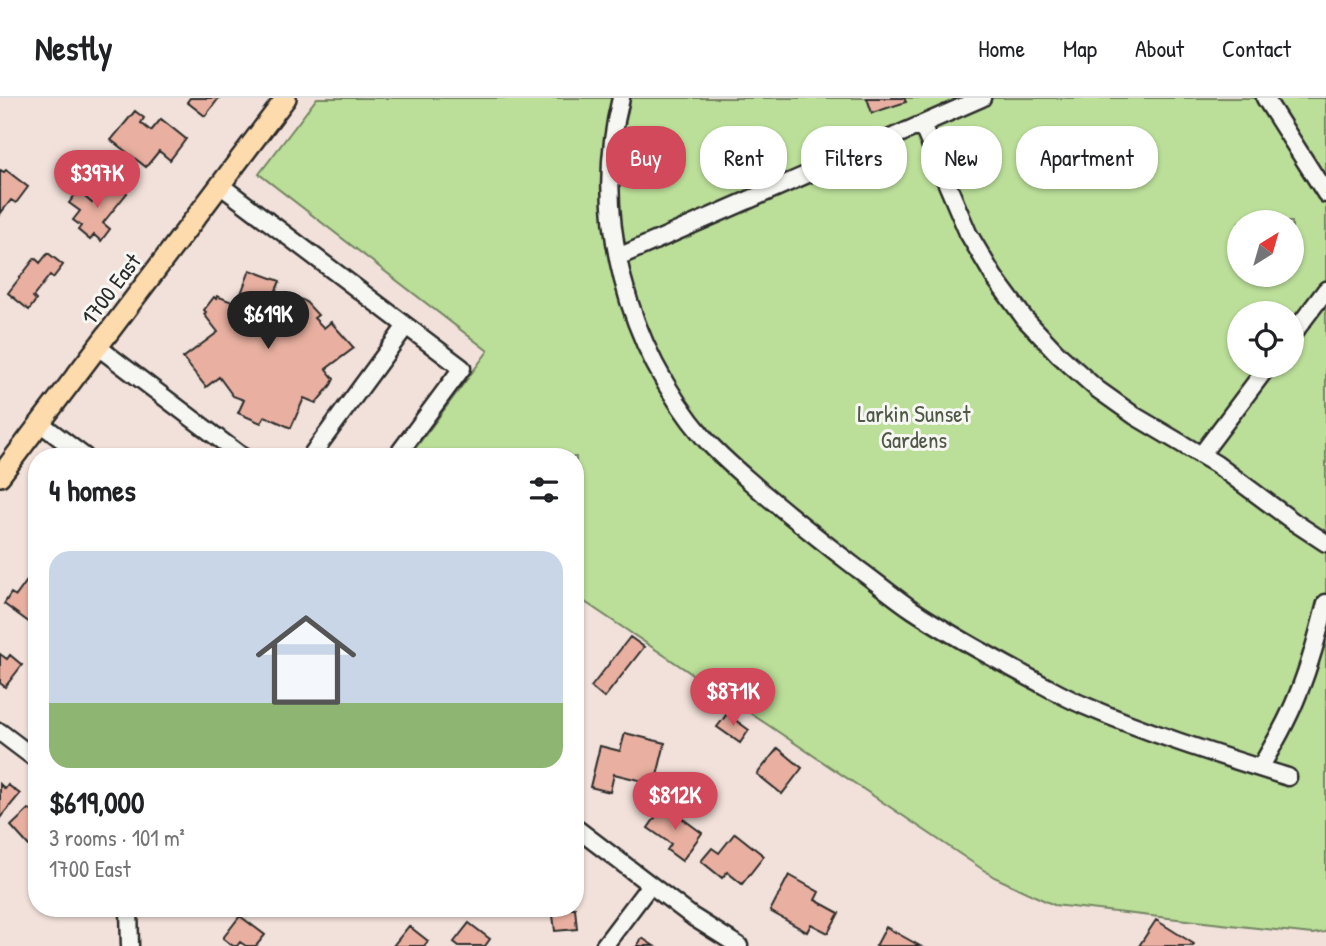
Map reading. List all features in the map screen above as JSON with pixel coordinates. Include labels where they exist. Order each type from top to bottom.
[{"type":"main road","name":"1700 East","points":[[0,476],[286,98]]},
{"type":"street","points":[[621,98],[616,120],[611,177],[612,228],[629,304],[665,382],[687,416],[728,462],[831,549],[911,608],[984,653],[1081,704],[1175,742],[1287,777]]},
{"type":"street","points":[[618,257],[982,98]]},
{"type":"street","points":[[1265,98],[1326,194]]},
{"type":"street","points":[[922,125],[968,233],[1025,319],[1059,355],[1097,389],[1135,416],[1201,455],[1326,543]]},
{"type":"street","points":[[220,185],[462,368],[403,448]]},
{"type":"street","points":[[1304,319],[1326,290]]},
{"type":"street","points":[[317,448],[407,326]]},
{"type":"street","points":[[98,347],[231,448]]},
{"type":"street","points":[[1201,455],[1259,378]]},
{"type":"street","points":[[40,423],[73,448]]},
{"type":"street","points":[[1260,768],[1298,694],[1316,645],[1326,603]]},
{"type":"street","points":[[0,732],[28,753]]},
{"type":"street","points":[[584,834],[693,917],[738,946]]},
{"type":"street","points":[[604,946],[650,884]]},
{"type":"street","points":[[130,917],[133,945]]},
{"type":"green space","name":"Larkin Sunset Gardens","points":[[317,98],[1326,98],[1326,932],[1312,934],[1054,905],[994,877],[584,601],[584,448],[416,448],[488,351],[259,174]]},
{"type":"building","points":[[190,98],[219,98],[205,116],[187,102]]},
{"type":"building","points":[[867,98],[904,98],[906,102],[872,113]]},
{"type":"building","points":[[135,111],[144,118],[141,123],[151,131],[161,119],[186,139],[170,160],[159,151],[146,167],[111,140]]},
{"type":"building","points":[[0,170],[6,170],[28,187],[16,203],[11,200],[0,214]]},
{"type":"building","points":[[110,180],[127,193],[103,223],[110,229],[101,241],[94,235],[90,240],[78,230],[81,226],[73,220],[80,211],[69,203],[78,191],[92,203]]},
{"type":"building","points":[[48,253],[63,265],[53,278],[50,275],[33,297],[36,300],[29,310],[8,293],[35,258],[40,263]]},
{"type":"building","points":[[250,270],[280,281],[275,293],[305,301],[318,315],[314,318],[324,328],[331,322],[354,348],[326,369],[334,379],[331,385],[316,403],[304,398],[291,428],[265,416],[261,423],[238,413],[244,400],[233,396],[219,377],[206,387],[183,358],[218,332],[204,314],[204,310],[217,296],[237,304]]},
{"type":"building","points":[[28,579],[28,621],[4,604],[11,593],[16,596]]},
{"type":"building","points":[[630,637],[644,647],[604,698],[591,687]]},
{"type":"building","points":[[0,654],[7,659],[10,655],[22,665],[5,687],[0,683]]},
{"type":"building","points":[[727,714],[749,730],[740,743],[717,727]]},
{"type":"building","points":[[625,733],[665,743],[655,784],[614,774],[610,792],[590,787],[600,746],[620,751]]},
{"type":"building","points":[[778,748],[802,768],[782,794],[757,774]]},
{"type":"building","points":[[0,784],[5,789],[8,785],[20,794],[0,818]]},
{"type":"building","points":[[664,805],[702,833],[682,861],[667,850],[671,844],[648,828]]},
{"type":"building","points":[[28,810],[28,845],[11,826]]},
{"type":"building","points":[[735,833],[764,856],[742,884],[727,872],[722,878],[701,861],[712,848],[719,853]]},
{"type":"building","points":[[789,875],[819,892],[815,900],[839,913],[828,933],[811,924],[807,932],[770,911]]},
{"type":"building","points":[[239,917],[265,935],[256,946],[246,946],[240,942],[233,946],[223,938]]},
{"type":"building","points":[[553,917],[576,917],[577,929],[555,931]]},
{"type":"building","points":[[1156,920],[1194,944],[1193,946],[1139,946]]},
{"type":"building","points":[[469,923],[490,939],[485,946],[459,946],[454,942]]},
{"type":"building","points":[[409,926],[428,941],[424,946],[393,946]]},
{"type":"building","points":[[886,927],[920,946],[876,946]]},
{"type":"building","points":[[642,938],[654,946],[637,946]]}]
